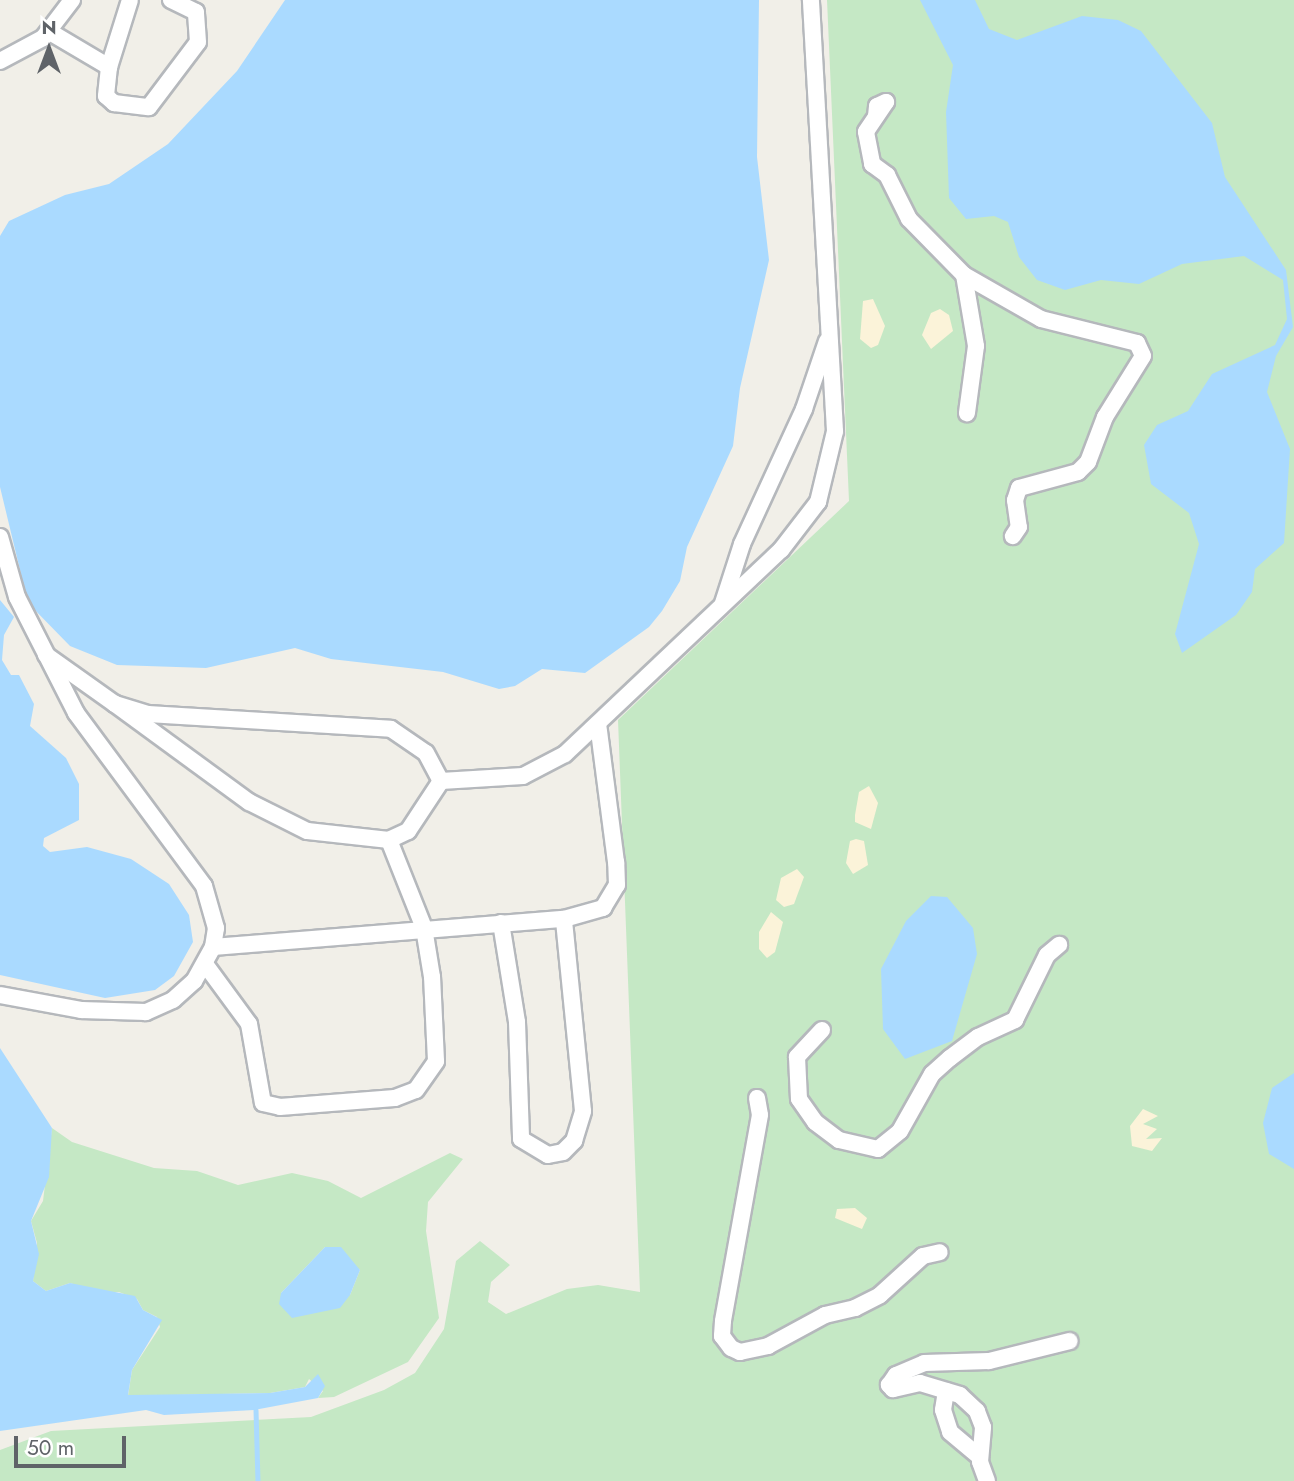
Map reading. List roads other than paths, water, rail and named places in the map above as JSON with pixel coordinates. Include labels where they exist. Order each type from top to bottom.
[{"type":"lane","points":[[0,61],[27,51],[50,32],[72,0]]},
{"type":"lane","points":[[130,0],[109,67],[106,96],[126,109],[149,107],[161,96],[198,42],[196,12],[172,0]]},
{"type":"lane","points":[[441,781],[523,776],[546,767],[598,724],[781,550],[817,502],[835,431],[811,0]]},
{"type":"lane","points":[[50,32],[109,67]]},
{"type":"lane","points":[[876,116],[866,132],[872,164],[887,176],[909,219],[964,275],[1041,319],[1137,343],[1143,356],[1105,417],[1088,462],[1078,472],[1019,488],[1015,500],[1019,527],[1013,536]]},
{"type":"lane","points":[[964,275],[976,346],[967,413]]},
{"type":"lane","points":[[723,605],[742,544],[804,409],[830,332]]},
{"type":"lane","points":[[0,537],[17,597],[76,713],[204,886],[216,928],[213,947],[205,964],[173,1000],[146,1012],[81,1010],[0,995]]},
{"type":"lane","points":[[46,655],[276,820],[337,838],[389,840],[408,831],[441,781]]},
{"type":"lane","points":[[115,704],[181,718],[391,729],[426,752],[441,781]]},
{"type":"lane","points":[[213,947],[424,928],[564,919],[603,908],[617,885],[598,724]]},
{"type":"lane","points":[[205,964],[249,1024],[263,1103],[280,1107],[395,1098],[416,1090],[436,1060],[424,928],[389,840]]},
{"type":"lane","points":[[501,923],[517,1022],[521,1139],[548,1155],[563,1152],[574,1141],[583,1111],[564,919]]},
{"type":"lane","points":[[822,1030],[797,1057],[799,1099],[815,1122],[839,1140],[878,1149],[900,1131],[932,1074],[950,1058],[1015,1020],[1031,984],[1059,945]]},
{"type":"lane","points":[[757,1098],[760,1115],[723,1321],[723,1336],[731,1348],[740,1352],[768,1346],[825,1315],[855,1308],[880,1295],[923,1256],[940,1252]]},
{"type":"lane","points":[[987,1481],[981,1457],[983,1427],[977,1411],[946,1391],[920,1383],[893,1389],[889,1385],[909,1367],[924,1363],[989,1361],[1070,1341]]},
{"type":"lane","points":[[946,1391],[943,1410],[950,1432],[981,1457]]},
{"type":"water","points":[[285,0],[759,0],[757,157],[769,260],[740,388],[733,446],[687,547],[680,581],[662,611],[649,627],[585,673],[542,669],[515,686],[499,689],[443,672],[331,659],[295,648],[206,668],[117,665],[70,646],[28,603],[0,487],[0,236],[9,221],[65,195],[109,184],[168,144],[237,71]]},
{"type":"water","points":[[920,0],[975,0],[989,29],[1017,40],[1082,16],[1118,20],[1141,31],[1212,123],[1225,177],[1286,270],[1293,327],[1276,356],[1267,392],[1290,449],[1284,543],[1255,569],[1252,592],[1236,615],[1182,653],[1175,634],[1199,544],[1189,513],[1151,484],[1144,445],[1157,425],[1188,411],[1212,374],[1275,345],[1287,319],[1283,280],[1244,256],[1182,264],[1139,284],[1101,280],[1065,290],[1037,280],[1019,257],[1008,222],[994,216],[966,219],[949,198],[946,112],[953,65]]},
{"type":"water","points":[[0,600],[14,617],[4,635],[2,660],[11,675],[19,675],[34,704],[30,726],[66,758],[79,784],[79,820],[44,838],[43,846],[50,852],[87,847],[131,859],[169,884],[189,915],[193,942],[174,976],[155,990],[105,998],[0,975]]},
{"type":"water","points":[[931,896],[947,897],[973,928],[977,954],[952,1041],[905,1059],[883,1029],[881,969],[906,921]]},
{"type":"water","points":[[0,1048],[52,1128],[49,1177],[31,1221],[39,1254],[33,1281],[46,1291],[70,1283],[135,1296],[143,1310],[162,1320],[132,1370],[128,1395],[270,1393],[305,1387],[318,1374],[325,1386],[318,1398],[254,1410],[164,1415],[146,1410],[0,1431]]},
{"type":"water","points":[[1294,1073],[1294,1169],[1269,1154],[1263,1123],[1272,1088]]},
{"type":"water","points":[[325,1247],[341,1247],[360,1270],[350,1295],[340,1308],[292,1318],[279,1304],[281,1293]]},
{"type":"waterway","points":[[256,1410],[258,1481]]}]
